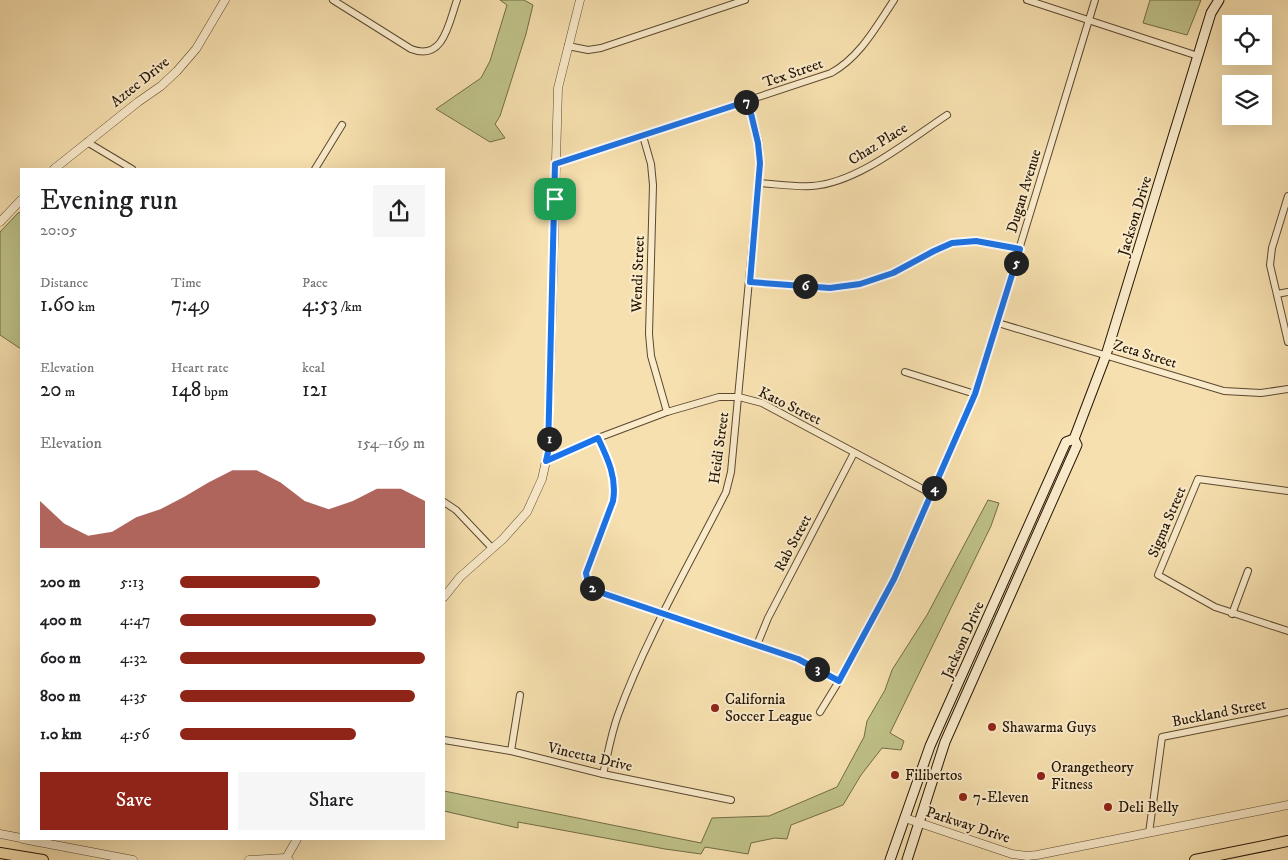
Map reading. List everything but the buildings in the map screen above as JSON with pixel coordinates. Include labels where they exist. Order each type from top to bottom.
[{"type":"main road","name":"Jackson Drive","points":[[888,859],[905,818],[930,746],[1066,442],[1074,438],[1106,355],[1211,13],[1219,0]]},
{"type":"main road","name":"Jackson Drive","points":[[907,860],[945,742],[1077,445],[1074,438]]},
{"type":"main road","points":[[1195,860],[1288,841]]},
{"type":"main road","points":[[0,853],[43,860]]},
{"type":"street","name":"Aztec Drive","points":[[55,168],[161,86],[177,71],[196,49],[225,0]]},
{"type":"street","points":[[333,0],[411,49],[422,52],[432,50],[441,44],[457,0]]},
{"type":"street","points":[[445,596],[460,577],[507,535],[527,512],[542,479],[548,444],[558,88],[580,0]]},
{"type":"street","points":[[568,46],[588,50],[601,48],[745,0]]},
{"type":"street","name":"Tex Street","points":[[555,164],[823,76],[845,65],[860,49],[894,0]]},
{"type":"street","points":[[1027,0],[1198,56]]},
{"type":"street","name":"Dugan Avenue","points":[[820,712],[839,681],[894,579],[975,394],[1095,0]]},
{"type":"street","name":"Heidi Street","points":[[603,774],[618,716],[638,667],[726,492],[731,472],[760,163],[758,143],[748,101]]},
{"type":"street","name":"Chaz Place","points":[[758,183],[806,186],[844,180],[866,169],[947,115]]},
{"type":"street","points":[[316,168],[342,125]]},
{"type":"street","name":"Wendi Street","points":[[643,136],[651,164],[653,184],[649,334],[651,356],[666,412]]},
{"type":"street","points":[[87,142],[130,168]]},
{"type":"street","points":[[1288,196],[1272,248],[1270,266],[1288,342]]},
{"type":"street","points":[[0,222],[20,202]]},
{"type":"street","points":[[750,282],[830,288],[860,284],[893,273],[952,243],[976,241],[1020,249]]},
{"type":"street","points":[[1278,294],[1288,292]]},
{"type":"street","name":"Zeta Street","points":[[998,323],[1224,391],[1261,393],[1288,389]]},
{"type":"street","points":[[905,372],[975,394]]},
{"type":"street","name":"Kato Street","points":[[546,461],[598,438],[666,412],[719,397],[739,397],[762,404],[932,494]]},
{"type":"street","points":[[598,438],[610,464],[615,491],[586,573],[588,584],[593,590],[798,659],[839,681]]},
{"type":"street","name":"Rab Street","points":[[757,645],[768,618],[854,453]]},
{"type":"street","name":"Sigma Street","points":[[1232,614],[1215,607],[1158,575],[1198,479],[1288,491]]},
{"type":"street","points":[[445,503],[456,510],[492,548]]},
{"type":"street","points":[[1248,571],[1232,614],[1288,631]]},
{"type":"street","points":[[511,751],[520,695]]},
{"type":"street","name":"Buckland Street","points":[[1149,833],[1162,737],[1288,712]]},
{"type":"street","name":"Vincetta Drive","points":[[445,740],[511,751],[603,774],[731,800]]},
{"type":"street","name":"Parkway Drive","points":[[905,818],[1012,854],[1027,856],[1288,805]]},
{"type":"street","points":[[0,834],[20,839]]},
{"type":"street","points":[[27,840],[133,860]]},
{"type":"street","points":[[249,860],[286,859],[296,840]]},
{"type":"green space","points":[[500,0],[524,0],[533,5],[526,34],[500,116],[495,124],[505,138],[490,142],[436,109],[481,78],[490,61],[507,5]]},
{"type":"green space","points":[[1150,0],[1201,0],[1187,35],[1143,23]]},
{"type":"green space","points":[[20,212],[20,348],[0,335],[0,232]]},
{"type":"green space","points":[[988,500],[999,503],[991,526],[890,733],[904,741],[901,750],[882,748],[861,775],[843,805],[791,825],[787,839],[775,838],[751,843],[748,854],[705,847],[701,854],[518,822],[518,828],[445,811],[445,791],[701,843],[712,818],[769,816],[837,787],[864,737],[867,721],[885,690],[892,670],[927,615]]},
{"type":"place","name":"California Soccer League","points":[[715,708]]},
{"type":"place","name":"Shawarma Guys","points":[[992,727]]},
{"type":"place","name":"Filibertos","points":[[895,775]]},
{"type":"place","name":"Orangetheory Fitness","points":[[1041,776]]},
{"type":"place","name":"7-Eleven","points":[[963,797]]},
{"type":"place","name":"Deli Belly","points":[[1108,807]]},
{"type":"route","points":[[748,101],[758,143],[760,163],[750,282],[830,288],[860,284],[893,273],[952,243],[976,241],[1020,249],[975,394],[894,579],[839,681],[798,659],[593,590],[588,584],[586,573],[615,491],[610,464],[598,438],[546,461],[548,452],[555,199],[555,164],[748,101]]}]
